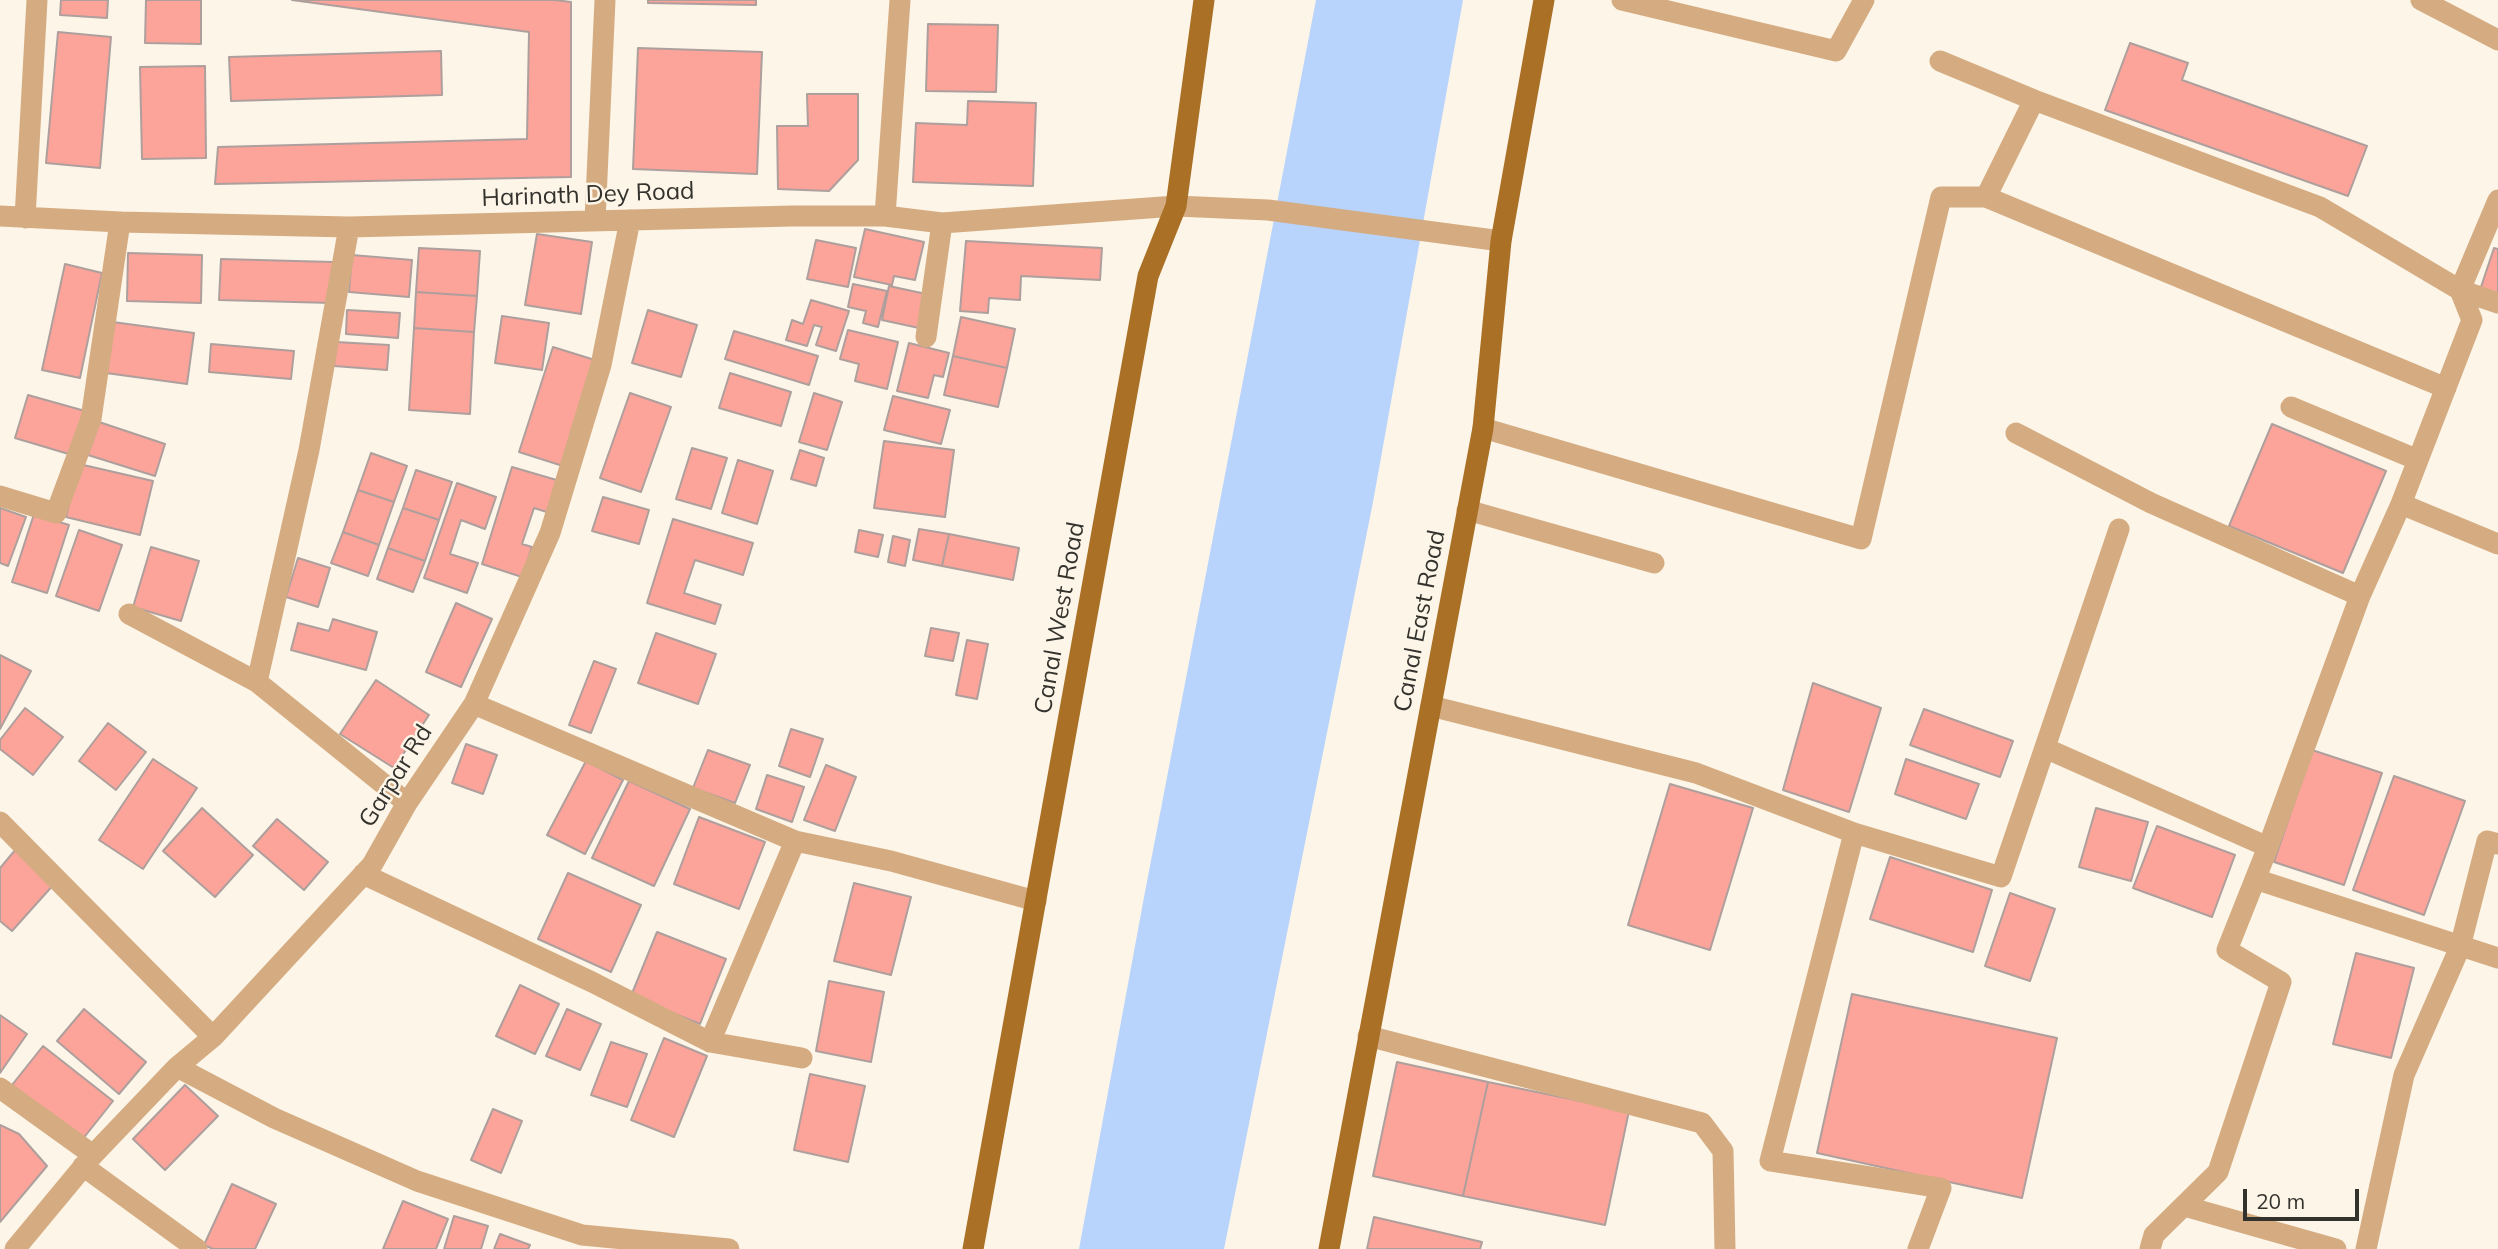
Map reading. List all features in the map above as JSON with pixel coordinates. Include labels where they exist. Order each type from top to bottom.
[{"type":"main road","name":"Canal West Road","points":[[973,1249],[1148,276],[1176,206],[1204,0]]},
{"type":"main road","name":"Canal East Road","points":[[1329,1249],[1483,428],[1501,241],[1544,0]]},
{"type":"street","points":[[25,218],[37,0]]},
{"type":"street","points":[[596,221],[606,0]]},
{"type":"street","points":[[885,216],[900,0]]},
{"type":"street","points":[[1622,0],[1836,51],[1864,0]]},
{"type":"street","points":[[2421,0],[2498,40]]},
{"type":"street","points":[[1940,61],[2034,100],[2320,207],[2460,290],[2498,303]]},
{"type":"street","points":[[1986,197],[2034,100]]},
{"type":"street","points":[[1483,428],[1861,539],[1941,197],[1986,197],[2446,387]]},
{"type":"street","points":[[2150,1249],[2154,1235],[2218,1172],[2281,982],[2227,950],[2268,848],[2360,596],[2401,504],[2472,320],[2460,290],[2498,200]]},
{"type":"street","name":"Harinath Dey Road","points":[[0,216],[120,222],[349,227],[885,216],[942,223],[1176,206],[1268,210],[1501,241]]},
{"type":"street","name":"Garpar Rd","points":[[15,1249],[88,1160],[177,1067],[214,1037],[372,865],[407,803],[474,704],[550,533],[601,365],[631,220]]},
{"type":"street","points":[[0,496],[56,513],[91,419],[120,222]]},
{"type":"street","points":[[926,337],[942,223]]},
{"type":"street","points":[[257,682],[309,450],[349,227]]},
{"type":"street","points":[[2291,407],[2418,460]]},
{"type":"street","points":[[2016,433],[2151,503],[2360,596]]},
{"type":"street","points":[[2401,504],[2498,544]]},
{"type":"street","points":[[1468,510],[1654,562]]},
{"type":"street","points":[[1431,706],[1696,773],[1854,833],[2001,877],[2119,529]]},
{"type":"street","points":[[129,614],[257,682],[407,803]]},
{"type":"street","points":[[474,704],[795,841],[891,862],[1036,901]]},
{"type":"street","points":[[2045,748],[2268,848]]},
{"type":"street","points":[[0,822],[214,1037]]},
{"type":"street","points":[[1854,833],[1770,1161],[1941,1188],[1918,1249]]},
{"type":"street","points":[[710,1042],[795,841]]},
{"type":"street","points":[[2366,1249],[2404,1076],[2460,947],[2487,841],[2498,844]]},
{"type":"street","points":[[363,874],[592,982],[710,1042],[802,1058]]},
{"type":"street","points":[[2255,879],[2498,958]]},
{"type":"street","points":[[1368,1036],[1702,1123],[1723,1151],[1725,1249]]},
{"type":"street","points":[[177,1067],[274,1118],[417,1181],[455,1194],[582,1235],[729,1249]]},
{"type":"street","points":[[0,1088],[197,1249]]},
{"type":"street","points":[[2184,1206],[2336,1249]]},
{"type":"water","points":[[1316,0],[1463,0],[1373,502],[1224,1249],[1079,1249],[1145,892]]},
{"type":"building","points":[[61,0],[108,0],[107,18],[60,15]]},
{"type":"building","points":[[146,0],[201,0],[201,44],[145,43]]},
{"type":"building","points":[[292,0],[571,2],[571,177],[215,184],[218,147],[527,139],[529,32]]},
{"type":"building","points":[[648,0],[756,0],[756,5],[648,3]]},
{"type":"building","points":[[928,24],[998,25],[996,92],[926,91]]},
{"type":"building","points":[[58,32],[111,37],[100,168],[46,163]]},
{"type":"building","points":[[2130,43],[2188,63],[2182,80],[2367,146],[2348,196],[2105,110]]},
{"type":"building","points":[[638,48],[762,52],[757,174],[633,169]]},
{"type":"building","points":[[441,51],[442,95],[231,101],[229,57]]},
{"type":"building","points":[[205,66],[206,158],[142,159],[140,67]]},
{"type":"building","points":[[807,94],[858,94],[858,160],[829,191],[778,189],[777,126],[808,126]]},
{"type":"building","points":[[968,101],[1036,103],[1033,186],[913,182],[916,123],[967,125]]},
{"type":"building","points":[[865,229],[924,242],[915,280],[894,276],[892,285],[854,277]]},
{"type":"building","points":[[537,234],[592,242],[581,314],[525,305]]},
{"type":"building","points":[[816,240],[856,248],[848,287],[807,279]]},
{"type":"building","points":[[966,241],[1102,248],[1100,280],[1021,276],[1020,300],[989,298],[988,313],[960,311]]},
{"type":"building","points":[[419,248],[480,251],[477,296],[416,292]]},
{"type":"building","points":[[2494,248],[2498,249],[2498,296],[2480,290]]},
{"type":"building","points":[[128,253],[202,255],[201,303],[127,301]]},
{"type":"building","points":[[352,255],[412,260],[409,297],[349,292]]},
{"type":"building","points":[[221,259],[333,262],[332,303],[219,300]]},
{"type":"building","points":[[65,264],[102,273],[80,378],[42,370]]},
{"type":"building","points":[[853,284],[887,291],[878,327],[863,323],[866,311],[848,307]]},
{"type":"building","points":[[889,286],[926,294],[919,328],[882,320]]},
{"type":"building","points":[[416,292],[477,296],[474,332],[414,328]]},
{"type":"building","points":[[811,300],[849,311],[836,351],[816,345],[822,327],[814,325],[807,346],[786,340],[792,320],[803,324]]},
{"type":"building","points":[[347,310],[400,313],[398,338],[346,334]]},
{"type":"building","points":[[648,310],[697,325],[681,377],[632,363]]},
{"type":"building","points":[[502,316],[549,323],[542,370],[495,363]]},
{"type":"building","points":[[961,317],[1015,329],[1007,368],[953,356]]},
{"type":"building","points":[[113,322],[194,333],[187,384],[106,373]]},
{"type":"building","points":[[414,328],[474,332],[470,414],[409,410]]},
{"type":"building","points":[[848,330],[898,342],[887,389],[855,381],[859,364],[840,359]]},
{"type":"building","points":[[734,331],[818,356],[809,385],[725,359]]},
{"type":"building","points":[[336,342],[389,345],[387,370],[334,366]]},
{"type":"building","points":[[909,343],[949,353],[943,377],[934,375],[928,398],[897,391]]},
{"type":"building","points":[[211,344],[294,351],[291,379],[209,372]]},
{"type":"building","points":[[553,347],[598,361],[563,466],[519,452]]},
{"type":"building","points":[[953,356],[1007,368],[998,407],[944,395]]},
{"type":"building","points":[[730,373],[791,392],[781,426],[719,408]]},
{"type":"building","points":[[630,393],[671,407],[641,492],[600,478]]},
{"type":"building","points":[[814,393],[842,402],[827,450],[799,442]]},
{"type":"building","points":[[28,395],[85,411],[72,455],[15,438]]},
{"type":"building","points":[[893,396],[950,410],[941,444],[884,430]]},
{"type":"building","points":[[99,422],[165,444],[155,476],[88,455]]},
{"type":"building","points":[[2272,424],[2386,471],[2343,573],[2229,526]]},
{"type":"building","points":[[884,441],[954,450],[945,517],[874,508]]},
{"type":"building","points":[[692,448],[727,458],[711,509],[676,499]]},
{"type":"building","points":[[800,450],[824,458],[816,486],[791,479]]},
{"type":"building","points":[[371,453],[407,466],[394,502],[358,490]]},
{"type":"building","points":[[738,460],[773,471],[757,524],[722,513]]},
{"type":"building","points":[[79,464],[153,481],[140,535],[66,517]]},
{"type":"building","points":[[512,467],[560,481],[550,513],[534,508],[522,544],[532,547],[522,577],[482,564]]},
{"type":"building","points":[[416,470],[452,482],[439,520],[403,508]]},
{"type":"building","points":[[457,483],[496,497],[485,529],[461,520],[450,554],[478,563],[467,593],[424,578]]},
{"type":"building","points":[[358,490],[394,502],[379,545],[343,532]]},
{"type":"building","points":[[603,497],[649,510],[639,544],[592,531]]},
{"type":"building","points":[[0,508],[26,517],[8,566],[0,563]]},
{"type":"building","points":[[403,508],[439,520],[425,561],[388,548]]},
{"type":"building","points":[[34,514],[69,525],[47,593],[12,582]]},
{"type":"building","points":[[673,519],[753,543],[743,575],[695,560],[684,593],[721,605],[715,624],[647,603]]},
{"type":"building","points":[[919,529],[949,534],[942,566],[913,560]]},
{"type":"building","points":[[79,530],[122,545],[99,611],[56,596]]},
{"type":"building","points":[[859,530],[883,535],[878,557],[855,552]]},
{"type":"building","points":[[343,532],[379,545],[368,576],[331,563]]},
{"type":"building","points":[[949,534],[1019,548],[1013,580],[942,566]]},
{"type":"building","points":[[893,536],[910,540],[905,566],[888,562]]},
{"type":"building","points":[[151,547],[199,561],[181,621],[133,607]]},
{"type":"building","points":[[388,548],[425,561],[413,592],[377,579]]},
{"type":"building","points":[[298,558],[330,568],[318,607],[286,597]]},
{"type":"building","points":[[456,603],[492,619],[461,687],[426,672]]},
{"type":"building","points":[[333,619],[377,632],[366,670],[291,650],[298,623],[329,631]]},
{"type":"building","points":[[931,628],[959,633],[953,661],[925,656]]},
{"type":"building","points":[[656,633],[716,654],[698,704],[638,683]]},
{"type":"building","points":[[967,640],[988,644],[977,699],[956,695]]},
{"type":"building","points":[[0,655],[31,671],[0,729]]},
{"type":"building","points":[[594,661],[616,669],[591,733],[569,725]]},
{"type":"building","points":[[376,680],[429,715],[394,768],[340,734]]},
{"type":"building","points":[[1813,683],[1881,708],[1849,812],[1783,790]]},
{"type":"building","points":[[25,708],[63,737],[33,775],[0,749],[0,740]]},
{"type":"building","points":[[1924,709],[2013,741],[2000,777],[1910,745]]},
{"type":"building","points":[[108,723],[146,752],[116,790],[79,761]]},
{"type":"building","points":[[791,729],[823,739],[810,777],[779,766]]},
{"type":"building","points":[[466,744],[497,755],[483,794],[452,783]]},
{"type":"building","points":[[708,750],[750,765],[735,803],[693,788]]},
{"type":"building","points":[[2312,750],[2382,773],[2344,885],[2274,862]]},
{"type":"building","points":[[153,759],[197,788],[143,869],[99,840]]},
{"type":"building","points":[[1906,759],[1979,784],[1966,819],[1895,794]]},
{"type":"building","points":[[586,761],[623,780],[585,854],[547,835]]},
{"type":"building","points":[[826,765],[856,777],[835,831],[804,820]]},
{"type":"building","points":[[767,775],[804,787],[792,822],[756,809]]},
{"type":"building","points":[[2394,776],[2465,801],[2424,915],[2353,890]]},
{"type":"building","points":[[629,781],[690,809],[654,886],[592,858]]},
{"type":"building","points":[[1670,784],[1753,808],[1710,950],[1628,925]]},
{"type":"building","points":[[202,808],[253,855],[215,897],[163,851]]},
{"type":"building","points":[[2096,808],[2148,822],[2131,881],[2079,867]]},
{"type":"building","points":[[699,817],[765,842],[739,909],[674,884]]},
{"type":"building","points":[[277,819],[328,862],[304,890],[253,846]]},
{"type":"building","points":[[2157,826],[2235,855],[2212,917],[2133,888]]},
{"type":"building","points":[[16,849],[55,883],[12,931],[0,921],[0,868]]},
{"type":"building","points":[[1890,857],[1992,890],[1973,952],[1870,919]]},
{"type":"building","points":[[568,873],[641,905],[611,972],[538,939]]},
{"type":"building","points":[[854,883],[911,897],[891,975],[834,961]]},
{"type":"building","points":[[2010,893],[2055,909],[2030,981],[1985,966]]},
{"type":"building","points":[[657,932],[726,959],[700,1024],[631,996]]},
{"type":"building","points":[[2356,953],[2414,968],[2391,1058],[2333,1044]]},
{"type":"building","points":[[829,981],[884,992],[871,1062],[816,1051]]},
{"type":"building","points":[[520,985],[559,1004],[535,1054],[496,1036]]},
{"type":"building","points":[[1852,994],[2057,1038],[2022,1198],[1817,1153]]},
{"type":"building","points":[[84,1009],[146,1062],[119,1094],[57,1041]]},
{"type":"building","points":[[567,1009],[601,1024],[580,1070],[546,1056]]},
{"type":"building","points":[[0,1015],[27,1034],[0,1073]]},
{"type":"building","points":[[664,1038],[707,1056],[674,1137],[631,1120]]},
{"type":"building","points":[[611,1042],[647,1054],[627,1107],[591,1095]]},
{"type":"building","points":[[43,1046],[113,1101],[82,1140],[12,1085]]},
{"type":"building","points":[[1397,1062],[1488,1082],[1463,1196],[1373,1176]]},
{"type":"building","points":[[810,1074],[865,1086],[848,1162],[794,1150]]},
{"type":"building","points":[[1488,1082],[1629,1111],[1605,1225],[1463,1196]]},
{"type":"building","points":[[185,1085],[218,1116],[165,1170],[133,1139]]},
{"type":"building","points":[[493,1109],[522,1121],[501,1173],[471,1160]]},
{"type":"building","points":[[0,1125],[19,1134],[47,1166],[0,1222]]},
{"type":"building","points":[[232,1184],[276,1204],[255,1249],[213,1249],[204,1245]]},
{"type":"building","points":[[403,1201],[448,1219],[436,1249],[383,1249]]},
{"type":"building","points":[[454,1216],[488,1226],[481,1249],[444,1249]]},
{"type":"building","points":[[1374,1217],[1482,1242],[1480,1249],[1367,1249]]},
{"type":"building","points":[[500,1234],[530,1245],[528,1249],[494,1249]]}]
